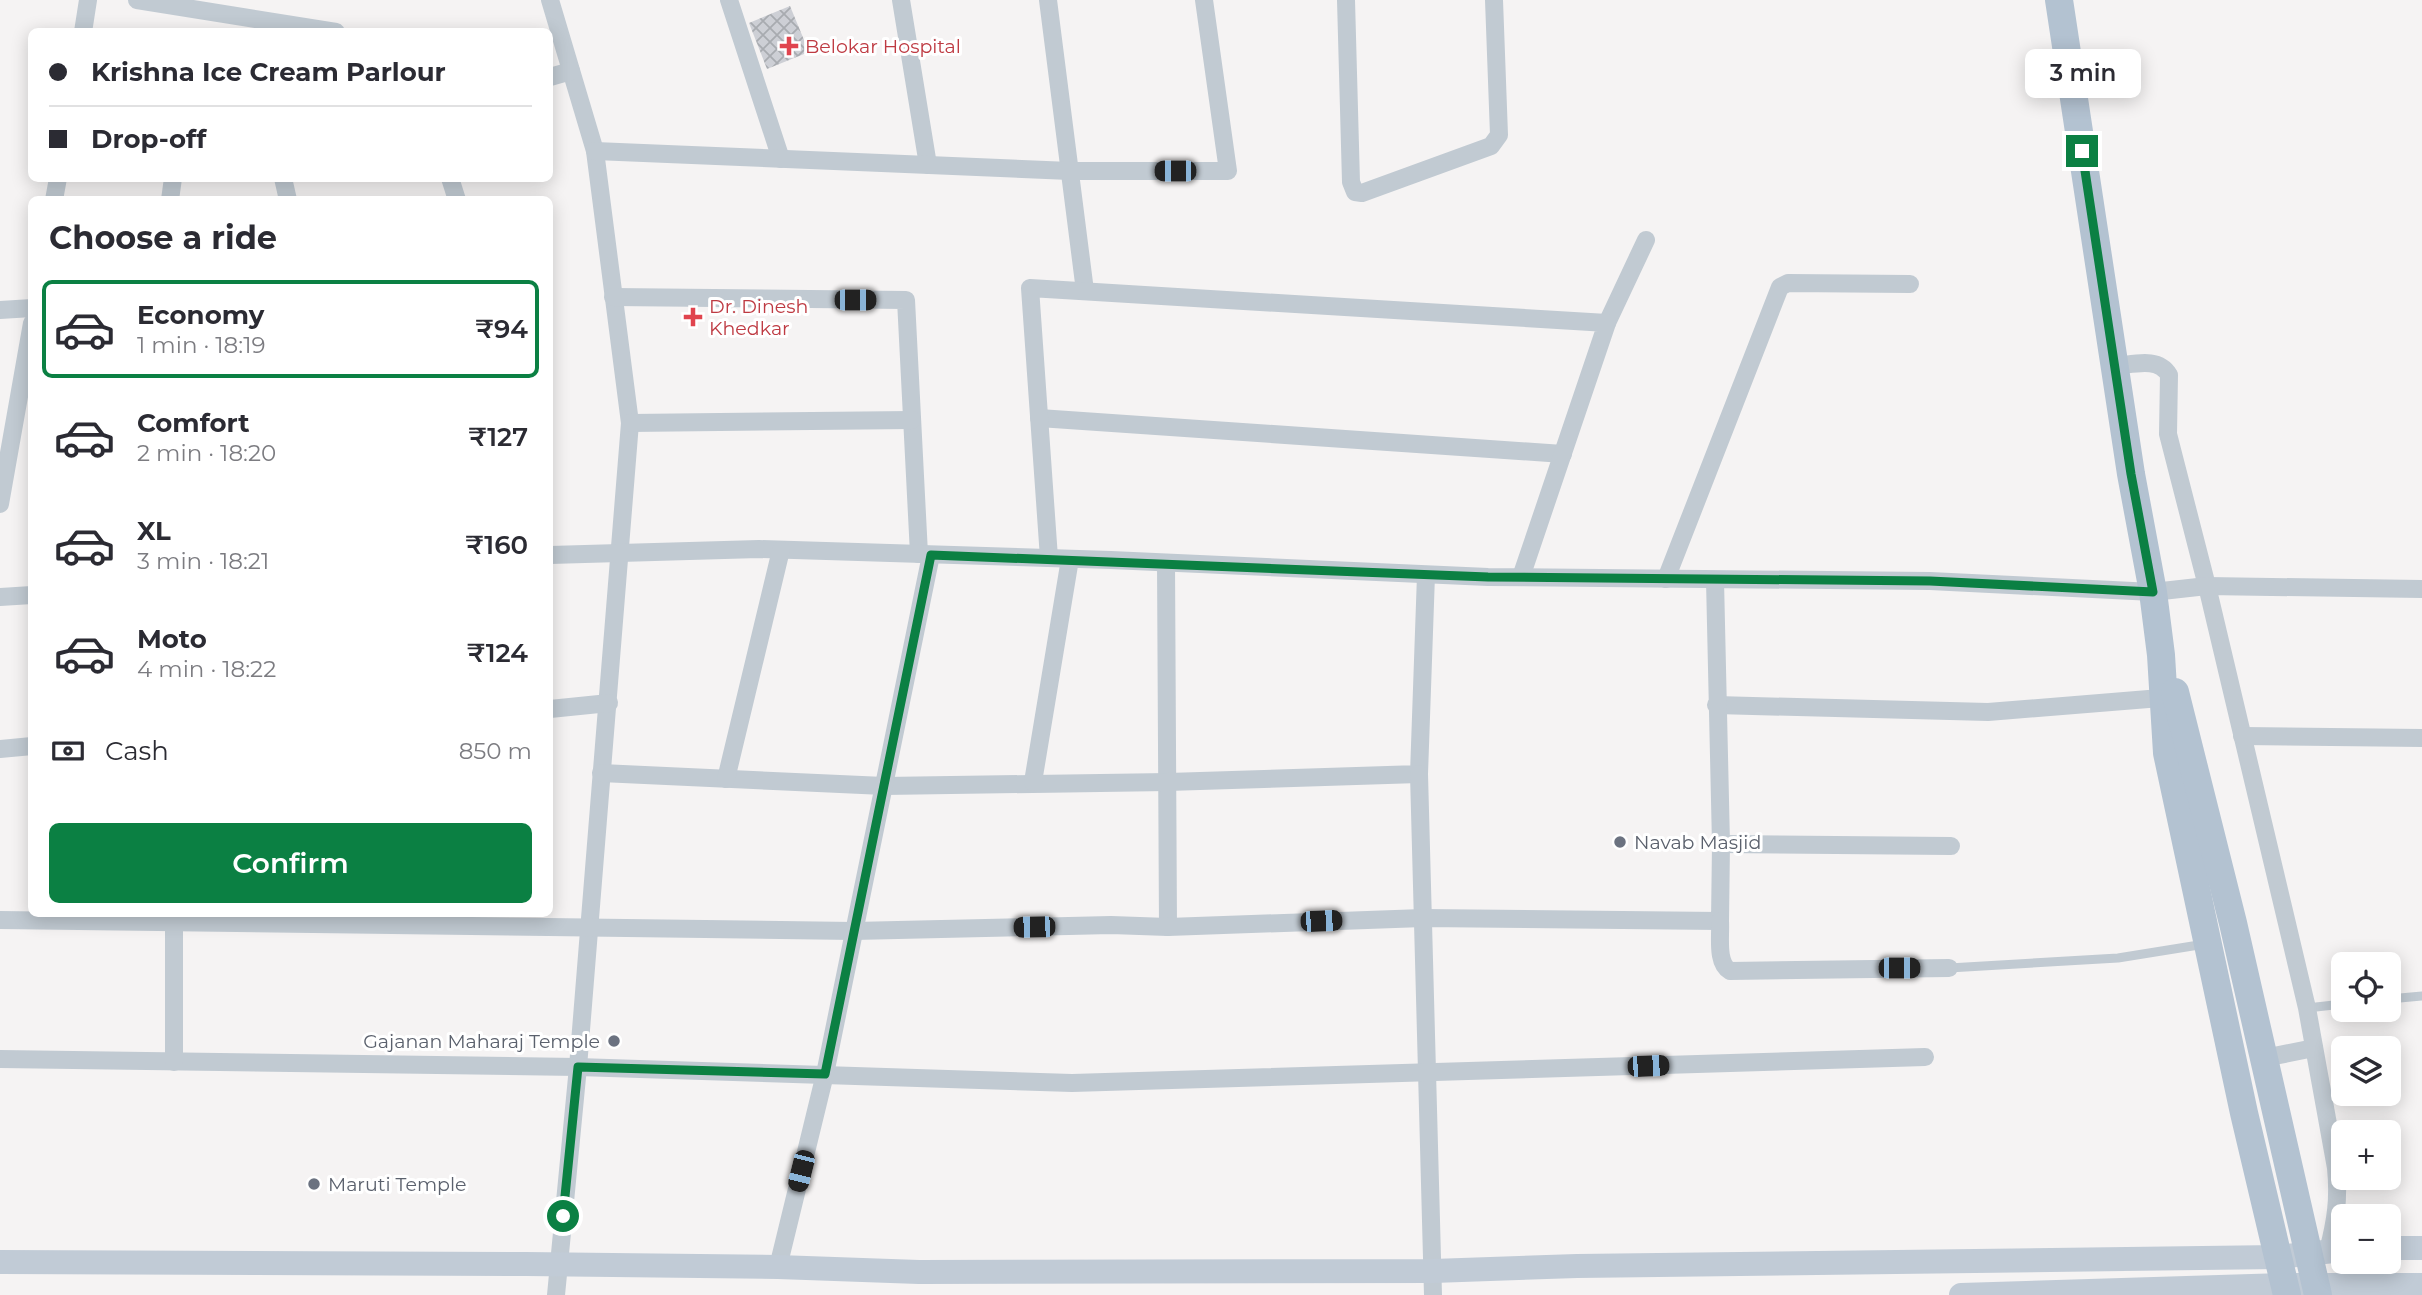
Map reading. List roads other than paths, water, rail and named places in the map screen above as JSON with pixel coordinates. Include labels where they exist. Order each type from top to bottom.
[{"type":"main road","points":[[2059,0],[2131,474],[2169,697],[2264,1058],[2326,1252],[2316,1290]]},
{"type":"main road","points":[[2169,697],[2167,753],[2285,1290]]},
{"type":"main road","points":[[2401,1248],[2422,1248]]},
{"type":"main road","points":[[0,1262],[526,1264],[1433,1283],[1591,1266],[2278,1258],[2326,1252]]},
{"type":"main road","points":[[1961,1295],[2316,1290],[2422,1285]]},
{"type":"street","points":[[84,28],[88,0]]},
{"type":"street","points":[[137,0],[285,27]]},
{"type":"street","points":[[550,0],[595,151],[630,423],[609,703],[556,1295]]},
{"type":"street","points":[[729,0],[781,159]]},
{"type":"street","points":[[901,0],[928,165]]},
{"type":"street","points":[[1048,0],[1085,291]]},
{"type":"street","points":[[595,151],[1070,171],[1228,171],[1204,0]]},
{"type":"street","points":[[1346,0],[1351,182],[1354,192],[1362,193],[1491,146],[1499,135],[1494,0]]},
{"type":"street","points":[[553,76],[571,71]]},
{"type":"street","points":[[1521,578],[1607,323],[1646,240]]},
{"type":"street","points":[[1667,579],[1780,286],[1788,283],[1910,284]]},
{"type":"street","points":[[1049,558],[1030,288],[1607,323]]},
{"type":"street","points":[[614,297],[906,300],[912,420],[925,554],[884,786],[825,1074],[778,1268]]},
{"type":"street","points":[[0,310],[28,308]]},
{"type":"street","points":[[0,504],[4,455],[28,342]]},
{"type":"street","points":[[2114,366],[2158,364],[2169,375],[2168,434],[2207,586],[2307,1008],[2336,1168],[2337,1217],[2326,1252]]},
{"type":"street","points":[[1039,418],[1563,454]]},
{"type":"street","points":[[630,423],[912,420]]},
{"type":"street","points":[[553,555],[619,551],[781,550],[1049,558],[1521,578],[1930,581],[2153,592],[2207,586],[2421,585]]},
{"type":"street","points":[[726,779],[781,550]]},
{"type":"street","points":[[1033,782],[1070,559]]},
{"type":"street","points":[[1166,563],[1168,927]]},
{"type":"street","points":[[1426,575],[1419,774],[1433,1283]]},
{"type":"street","points":[[1715,580],[1721,844],[1720,921],[1724,967],[1731,971],[1949,968]]},
{"type":"street","points":[[0,597],[28,595]]},
{"type":"street","points":[[1716,705],[1987,712],[2169,697]]},
{"type":"street","points":[[553,709],[609,703]]},
{"type":"street","points":[[2242,736],[2422,738]]},
{"type":"street","points":[[0,748],[28,746]]},
{"type":"street","points":[[601,773],[884,786],[1168,782],[1419,774]]},
{"type":"street","points":[[1721,844],[1951,846]]},
{"type":"street","points":[[0,920],[174,917],[430,919],[589,928],[854,931],[1111,925],[1168,927],[1423,918],[1720,921]]},
{"type":"street","points":[[174,917],[174,1062]]},
{"type":"street","points":[[2264,1058],[2314,1048]]},
{"type":"street","points":[[0,1059],[578,1067],[1072,1083],[1925,1057]]},
{"type":"lane","points":[[1949,968],[2118,958],[2208,943]]},
{"type":"lane","points":[[2401,998],[2422,996]]},
{"type":"lane","points":[[2307,1008],[2331,1005]]},
{"type":"place","name":"Belokar Hospital","points":[[789,46]]},
{"type":"place","name":"Dr. Dinesh Khedkar","points":[[693,317]]},
{"type":"place","name":"Navab Masjid","points":[[1620,842]]},
{"type":"place","name":"Gajanan Maharaj Temple","points":[[614,1041]]},
{"type":"place","name":"Maruti Temple","points":[[314,1184]]}]
